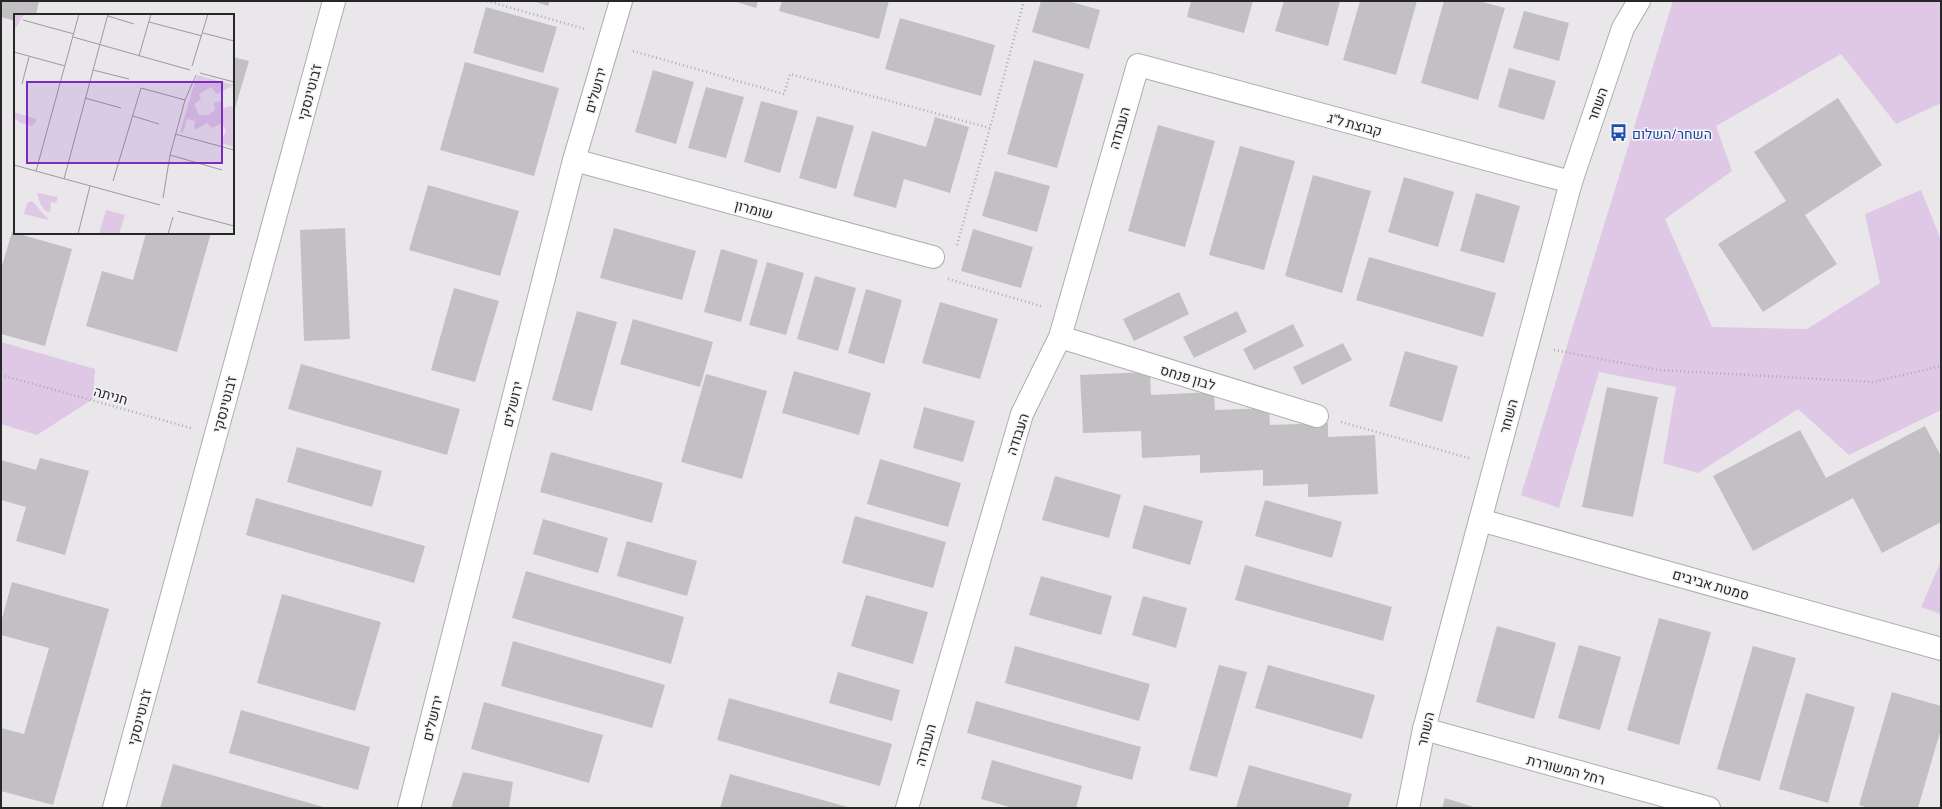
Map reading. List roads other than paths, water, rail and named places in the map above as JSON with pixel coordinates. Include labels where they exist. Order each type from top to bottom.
[{"type":"street","name":"ז'בוטינסקי","points":[[114,808],[334,1]]},
{"type":"street","name":"ירושלים","points":[[409,808],[574,160],[621,1]]},
{"type":"street","name":"השחר","points":[[1408,808],[1424,729],[1480,520],[1572,182],[1623,28],[1626,1]]},
{"type":"street","name":"השחר","points":[[1623,28],[1639,1]]},
{"type":"street","name":"קבוצת ל\"ג","points":[[1138,65],[1572,182]]},
{"type":"street","name":"העבודה","points":[[907,808],[1022,414],[1060,337],[1138,65]]},
{"type":"street","name":"שומרון","points":[[574,160],[933,257]]},
{"type":"street","name":"לבון פנחס","points":[[1060,337],[1317,416]]},
{"type":"street","name":"סמטת אביבים","points":[[1480,520],[1941,649]]},
{"type":"street","name":"רחל המשוררת","points":[[1424,729],[1708,808]]},
{"type":"place","name":"השחר/השלום","points":[[1619,133]]}]
